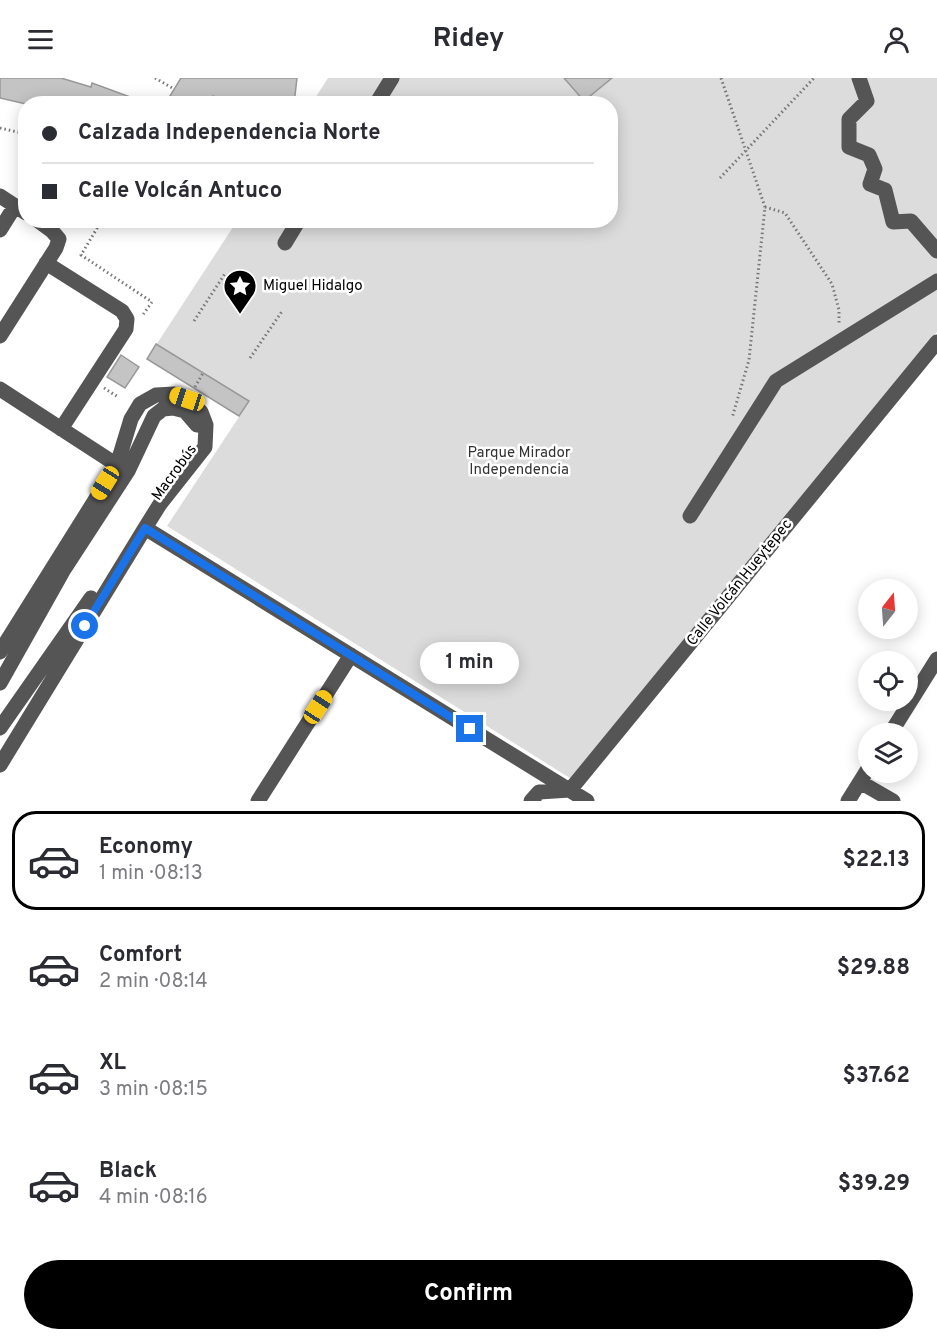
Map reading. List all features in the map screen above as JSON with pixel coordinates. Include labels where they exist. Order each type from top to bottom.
[{"type":"street","points":[[381,96],[392,78]]},
{"type":"street","points":[[859,78],[867,101],[849,119],[849,147],[869,155],[875,169],[870,184],[885,190],[893,222],[911,221],[937,251]]},
{"type":"street","points":[[0,196],[18,209]]},
{"type":"street","points":[[0,230],[18,212]]},
{"type":"street","points":[[0,336],[59,239],[48,228]]},
{"type":"street","points":[[285,243],[294,228]]},
{"type":"street","points":[[46,263],[122,311],[128,319],[126,329],[61,429]]},
{"type":"street","points":[[690,516],[776,381],[937,281]]},
{"type":"street","name":"Calle Volcán Hueytepec","points":[[580,798],[937,342]]},
{"type":"street","points":[[0,389],[117,465]]},
{"type":"street","points":[[0,652],[117,465],[130,419],[140,404],[156,395],[174,394],[187,399],[201,412],[206,425],[205,447],[160,504],[0,765]]},
{"type":"street","name":"Macrobús","points":[[0,683],[63,571],[128,471],[154,416],[163,410],[173,408],[185,411],[196,421],[200,433],[198,444],[161,491],[120,557],[0,728]]},
{"type":"street","points":[[145,528],[580,798]]},
{"type":"street","points":[[258,801],[351,655]]},
{"type":"street","points":[[897,723],[937,659]]},
{"type":"street","points":[[848,801],[859,783]]},
{"type":"street","points":[[862,783],[893,801]]},
{"type":"street","points":[[531,801],[539,792],[580,798]]},
{"type":"path","points":[[155,78],[174,89]]},
{"type":"path","points":[[721,78],[765,207],[749,360],[729,424]]},
{"type":"path","points":[[720,178],[814,78]]},
{"type":"path","points":[[0,128],[18,132]]},
{"type":"path","points":[[765,207],[785,213],[832,284],[839,310],[839,342]]},
{"type":"path","points":[[194,321],[226,272]]},
{"type":"path","points":[[250,358],[283,310]]},
{"type":"green space","name":"Parque Mirador Independencia","points":[[328,78],[937,78],[937,332],[573,780],[167,526],[239,417],[147,359],[232,228],[618,228],[618,96],[316,96]]},
{"type":"building","points":[[0,78],[61,78],[91,87],[92,83],[128,96],[18,96],[18,102],[0,98]]},
{"type":"building","points":[[181,78],[297,78],[295,96],[170,96]]},
{"type":"building","points":[[564,78],[612,78],[590,96],[580,96]]},
{"type":"building","points":[[156,344],[249,401],[239,416],[147,359]]},
{"type":"building","points":[[121,355],[139,367],[125,388],[107,377]]},
{"type":"place","name":"Miguel Hidalgo","points":[[240,315]]},
{"type":"route","points":[[85,626],[145,528],[470,729]]}]
